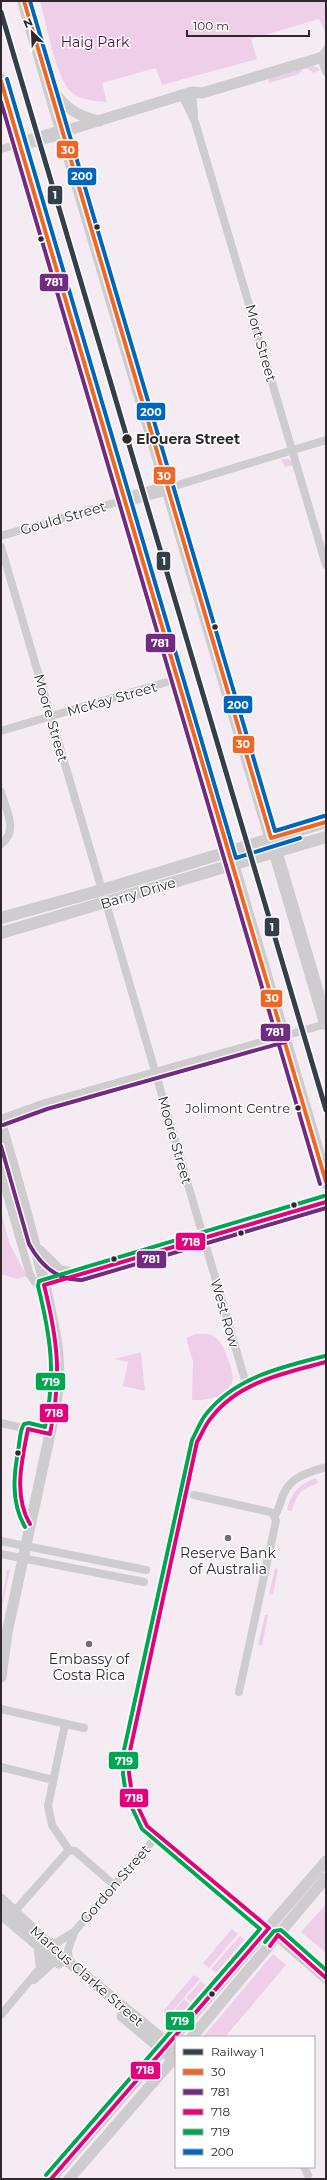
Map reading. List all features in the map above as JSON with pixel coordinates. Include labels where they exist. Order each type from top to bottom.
[{"type":"highway","points":[[24,1],[326,1023]]},
{"type":"highway","points":[[1,81],[326,1182]]},
{"type":"highway","points":[[20,144],[62,132]]},
{"type":"highway","points":[[124,500],[168,488]]},
{"type":"main road","name":"Barry Drive","points":[[1,918],[102,890],[326,822]]},
{"type":"main road","name":"Barry Drive","points":[[1,933],[326,837]]},
{"type":"street","points":[[62,132],[187,94],[202,93],[325,52],[326,72]]},
{"type":"street","points":[[48,84],[64,104],[74,113],[100,121]]},
{"type":"street","name":"Mort Street","points":[[187,94],[326,565]]},
{"type":"street","points":[[1,149],[20,144]]},
{"type":"street","points":[[168,488],[326,440]]},
{"type":"street","name":"Gould Street","points":[[1,536],[124,500]]},
{"type":"street","name":"Moore Street","points":[[1,547],[102,890]]},
{"type":"street","name":"McKay Street","points":[[1,731],[177,679]]},
{"type":"street","points":[[1,792],[12,827],[8,839],[1,844]]},
{"type":"street","name":"Moore Street","points":[[106,903],[203,1238]]},
{"type":"street","points":[[1,1119],[45,1103],[326,1023]]},
{"type":"street","points":[[1,1124],[34,1241],[55,1326],[59,1355],[59,1383],[50,1434],[7,1633],[1,1677]]},
{"type":"street","points":[[1,1152],[36,1273],[44,1285]]},
{"type":"street","points":[[1,1174],[30,1275],[38,1286],[326,1202]]},
{"type":"street","name":"West Row","points":[[203,1238],[248,1387]]},
{"type":"street","points":[[34,1241],[43,1256],[60,1271],[80,1274]]},
{"type":"street","points":[[1,1423],[50,1434]]},
{"type":"street","points":[[274,1516],[279,1508],[286,1489],[293,1481],[303,1474],[326,1467]]},
{"type":"street","points":[[194,1496],[268,1512],[274,1516],[276,1524],[239,1692]]},
{"type":"street","points":[[1,1541],[146,1570]]},
{"type":"street","points":[[1,1554],[144,1582]]},
{"type":"street","points":[[1,1646],[7,1633]]},
{"type":"street","points":[[1,1710],[84,1728]]},
{"type":"street","points":[[65,1724],[48,1806],[49,1816],[55,1832],[69,1850],[75,1851],[114,1885]]},
{"type":"street","points":[[1,1767],[53,1780]]},
{"type":"street","name":"Gordon Street","points":[[41,1943],[56,1943],[74,1932],[157,1836]]},
{"type":"street","points":[[26,1936],[24,1928],[14,1919],[14,1912],[69,1850]]},
{"type":"street","points":[[193,2036],[278,1935],[281,1922],[326,1861]]},
{"type":"street","points":[[185,2036],[268,1928],[281,1922],[326,1878]]},
{"type":"street","name":"Marcus Clarke Street","points":[[1,1899],[41,1943],[172,2053]]},
{"type":"street","name":"Marcus Clarke Street","points":[[1,1914],[26,1936],[41,1943]]},
{"type":"street","points":[[268,1928],[278,1935],[326,1978]]},
{"type":"street","name":"Gordon Street","points":[[69,1962],[69,1945],[74,1932]]},
{"type":"street","points":[[41,1943],[41,1965]]},
{"type":"street","points":[[24,1988],[41,1965],[55,1955]]},
{"type":"street","points":[[1,2015],[55,1955]]},
{"type":"street","name":"Marcus Clarke Street","points":[[55,1955],[69,1962],[172,2053]]},
{"type":"street","points":[[51,2179],[172,2053]]},
{"type":"street","points":[[69,2179],[172,2053]]},
{"type":"street","points":[[304,2168],[308,2175]]},
{"type":"green space","name":"Haig Park","points":[[40,1],[326,1],[326,34],[319,19],[251,39],[257,59],[162,85],[156,68],[102,83],[107,102],[87,100],[70,91],[60,74],[48,35]]},
{"type":"green space","points":[[313,66],[320,69],[314,73],[308,69],[303,69],[299,74],[269,83],[267,76]]},
{"type":"green space","points":[[281,459],[289,459],[294,465],[285,467]]},
{"type":"green space","points":[[1,1212],[10,1245],[27,1276],[17,1279],[1,1274]]},
{"type":"green space","points":[[195,1334],[209,1334],[214,1336],[222,1345],[231,1368],[232,1382],[230,1387],[221,1395],[209,1399],[192,1400],[193,1361],[186,1338]]},
{"type":"green space","points":[[141,1352],[145,1391],[123,1386],[128,1362],[114,1359]]},
{"type":"green space","points":[[316,1478],[318,1483],[308,1487],[300,1493],[292,1511],[287,1510],[293,1494],[300,1486]]},
{"type":"green space","points":[[275,1568],[278,1569],[273,1595],[269,1594]]},
{"type":"green space","points":[[10,1569],[3,1603],[1,1606],[7,1570]]},
{"type":"green space","points":[[265,1615],[268,1615],[262,1646],[258,1645]]},
{"type":"green space","points":[[326,1904],[326,1953],[301,1932]]},
{"type":"green space","points":[[232,1929],[238,1934],[209,1968],[203,1963]]},
{"type":"green space","points":[[240,1936],[244,1940],[216,1973],[211,1969]]},
{"type":"green space","points":[[273,1954],[286,1965],[226,2036],[204,2036]]},
{"type":"green space","points":[[194,1975],[200,1979],[169,2015],[163,2011]]},
{"type":"green space","points":[[201,1981],[206,1985],[191,2002],[186,1998]]},
{"type":"green space","points":[[184,1999],[190,2004],[175,2021],[170,2016]]},
{"type":"rail line","name":"1","points":[[1,12],[326,1110]]},
{"type":"transit line","name":"30","points":[[24,1],[271,838],[326,822]]},
{"type":"transit line","name":"200","points":[[30,1],[275,831],[324,816]]},
{"type":"transit line","name":"200","points":[[7,79],[236,858],[300,838]]},
{"type":"transit line","name":"30","points":[[1,81],[326,1182]]},
{"type":"transit line","name":"781","points":[[1,102],[320,1184]]},
{"type":"transit line","name":"781","points":[[3,1125],[47,1109],[285,1042]]},
{"type":"transit line","name":"781","points":[[1,1146],[29,1244],[38,1258],[50,1270],[65,1278],[73,1280],[82,1280],[326,1208]]},
{"type":"transit line","name":"719","points":[[25,1527],[17,1507],[14,1487],[20,1434],[24,1424],[29,1423],[45,1427],[50,1390],[51,1372],[49,1339],[38,1286],[39,1281],[324,1196]]},
{"type":"transit line","name":"718","points":[[30,1524],[25,1513],[20,1489],[23,1453],[28,1429],[50,1434],[56,1395],[57,1359],[53,1324],[44,1285],[326,1202]]},
{"type":"transit line","name":"719","points":[[46,2175],[260,1929],[142,1829],[126,1795],[123,1774],[124,1750],[192,1440],[200,1423],[207,1413],[219,1401],[232,1390],[246,1382],[276,1369],[325,1356]]},
{"type":"transit line","name":"718","points":[[175,2036],[269,1928],[147,1826],[132,1794],[129,1773],[130,1751],[197,1442],[211,1418],[222,1406],[248,1387],[279,1375],[326,1362]]},
{"type":"transit line","name":"719","points":[[265,1942],[274,1931],[281,1930],[326,1970]]},
{"type":"transit line","name":"718","points":[[270,1946],[278,1935],[326,1978]]},
{"type":"transit line","name":"718","points":[[51,2179],[175,2036]]},
{"type":"place","name":"Elouera Street","points":[[127,439]]},
{"type":"place","name":"Jolimont Centre","points":[[298,1108]]},
{"type":"place","name":"Reserve Bank of Australia","points":[[228,1538]]},
{"type":"place","name":"Embassy of Costa Rica","points":[[89,1644]]}]
